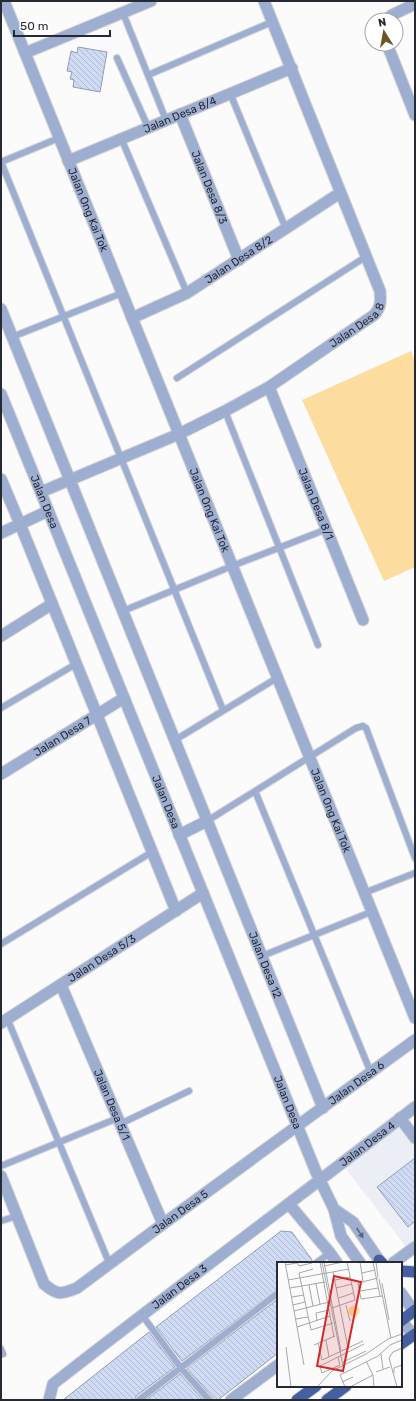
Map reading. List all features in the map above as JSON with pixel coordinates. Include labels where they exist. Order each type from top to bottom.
[{"type":"highway","points":[[402,1271],[415,1272]]},
{"type":"highway","points":[[402,1319],[415,1312]]},
{"type":"highway","points":[[402,1343],[414,1334]]},
{"type":"highway","points":[[297,1400],[315,1387]]},
{"type":"highway","points":[[327,1400],[345,1387]]},
{"type":"street","name":"Jalan Ong Kai Tok","points":[[4,1],[415,1018]]},
{"type":"street","points":[[25,53],[151,1]]},
{"type":"street","name":"Jalan Desa 8","points":[[41,492],[179,434],[225,412],[269,387],[374,315],[380,308],[380,291],[367,256],[340,193],[292,68],[264,1]]},
{"type":"street","points":[[398,12],[415,4]]},
{"type":"street","points":[[390,52],[415,115]]},
{"type":"street","name":"Jalan Desa 8/4","points":[[68,160],[292,68]]},
{"type":"street","name":"Jalan Desa 8/3","points":[[180,114],[239,260]]},
{"type":"street","name":"Jalan Desa 8/2","points":[[132,318],[187,293],[340,193]]},
{"type":"street","points":[[1,309],[207,821],[179,835]]},
{"type":"street","name":"Jalan Desa 8/1","points":[[269,387],[328,529],[363,620]]},
{"type":"street","name":"Jalan Desa","points":[[2,398],[297,1127],[334,1209],[341,1236],[359,1262]]},
{"type":"street","points":[[1,479],[176,911]]},
{"type":"street","points":[[1,533],[48,511]]},
{"type":"street","points":[[1,636],[52,604]]},
{"type":"street","name":"Jalan Desa 7","points":[[1,774],[124,698]]},
{"type":"street","name":"Jalan Desa 12","points":[[207,821],[323,1108]]},
{"type":"street","name":"Jalan Desa 5/3","points":[[4,1020],[203,894]]},
{"type":"street","name":"Jalan Desa 5/1","points":[[61,984],[163,1224]]},
{"type":"street","name":"Jalan Desa 6","points":[[297,1127],[415,1040]]},
{"type":"street","name":"Jalan Desa 4","points":[[318,1176],[415,1107]]},
{"type":"street","points":[[400,1118],[415,1138]]},
{"type":"street","name":"Jalan Desa 5","points":[[17,1216],[44,1284],[53,1292],[62,1293],[78,1288],[163,1224],[297,1127]]},
{"type":"street","points":[[1,1176],[17,1216]]},
{"type":"street","name":"Jalan Desa 3","points":[[49,1400],[53,1384],[142,1314],[289,1204],[318,1176]]},
{"type":"street","points":[[289,1204],[336,1262]]},
{"type":"street","name":"Jalan Desa","points":[[334,1209],[353,1222],[381,1262]]},
{"type":"street","points":[[394,1262],[415,1247]]},
{"type":"street","points":[[402,1294],[415,1312]]},
{"type":"street","points":[[402,1321],[414,1334]]},
{"type":"street","points":[[231,1400],[277,1366]]},
{"type":"lane","points":[[123,13],[166,120]]},
{"type":"lane","points":[[148,75],[272,22]]},
{"type":"lane","points":[[117,58],[148,127]]},
{"type":"lane","points":[[230,93],[286,229]]},
{"type":"lane","points":[[59,138],[1,162],[223,710]]},
{"type":"lane","points":[[121,138],[187,293]]},
{"type":"lane","points":[[177,378],[367,256]]},
{"type":"lane","points":[[12,337],[122,293]]},
{"type":"lane","points":[[225,412],[318,645]]},
{"type":"lane","points":[[123,611],[232,566],[328,529]]},
{"type":"lane","points":[[1,708],[76,664]]},
{"type":"lane","points":[[175,740],[277,678]]},
{"type":"lane","points":[[207,821],[360,726],[366,728],[415,858]]},
{"type":"lane","points":[[255,791],[371,1073]]},
{"type":"lane","points":[[1,944],[152,852]]},
{"type":"lane","points":[[364,893],[415,873]]},
{"type":"lane","points":[[262,956],[371,912]]},
{"type":"lane","points":[[4,1020],[59,1143],[110,1264]]},
{"type":"lane","points":[[1,1166],[119,1121],[189,1091]]},
{"type":"lane","points":[[1,1221],[17,1216]]},
{"type":"lane","points":[[317,1262],[330,1253]]},
{"type":"lane","points":[[139,1400],[277,1294]]},
{"type":"lane","points":[[142,1314],[181,1368],[209,1400]]},
{"type":"shaded area","points":[[411,351],[415,361],[415,567],[384,581],[302,400]]},
{"type":"shaded area","points":[[399,1125],[415,1146],[415,1242],[407,1248],[345,1168]]},
{"type":"building","points":[[78,47],[107,52],[100,92],[73,87],[74,80],[70,79],[72,72],[67,71],[71,51],[77,53]]},
{"type":"building","points":[[415,1158],[415,1221],[408,1227],[377,1187]]},
{"type":"building","points":[[281,1231],[292,1232],[312,1260],[312,1262],[277,1262],[277,1290],[182,1361],[156,1327]]},
{"type":"building","points":[[277,1300],[277,1354],[218,1400],[213,1400],[187,1368]]},
{"type":"building","points":[[149,1332],[175,1367],[136,1396],[135,1400],[63,1400]]},
{"type":"building","points":[[180,1374],[203,1400],[146,1400]]}]
